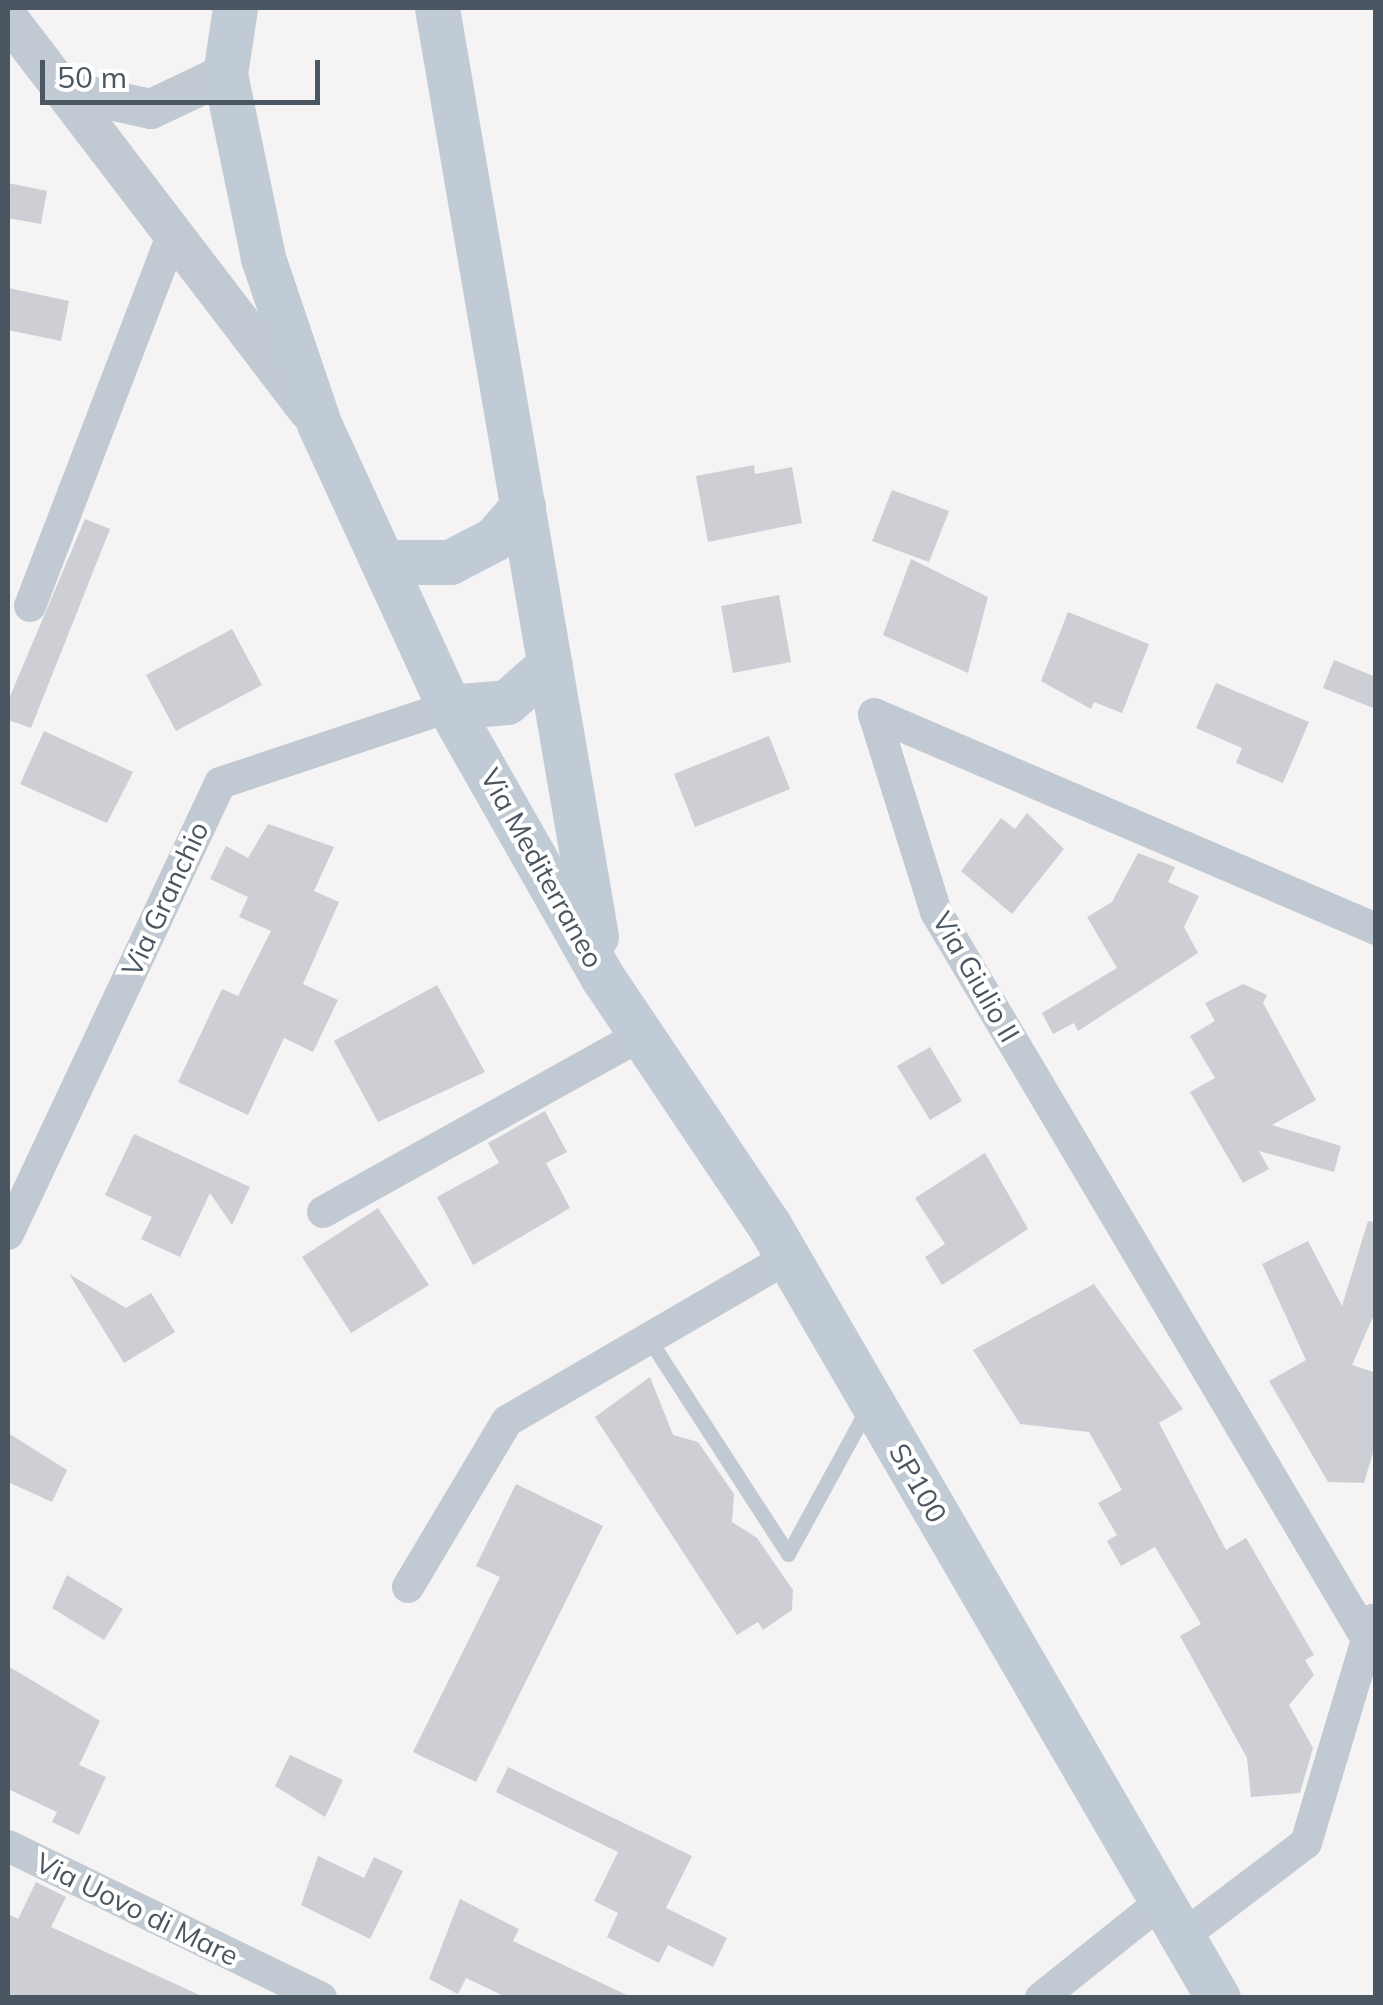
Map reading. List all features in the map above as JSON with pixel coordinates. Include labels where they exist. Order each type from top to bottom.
[{"type":"main road","name":"Via Mediterraneo","points":[[235,8],[225,74],[263,258],[320,426],[449,707],[602,978]]},
{"type":"main road","name":"Via Mediterraneo","points":[[437,8],[602,978]]},
{"type":"main road","points":[[382,562],[450,562],[494,539],[524,506]]},
{"type":"main road","points":[[449,707],[507,702],[550,664]]},
{"type":"main road","name":"SP100","points":[[602,978],[788,1258],[1218,1998]]},
{"type":"street","points":[[8,18],[320,426]]},
{"type":"street","points":[[63,90],[151,109],[225,74]]},
{"type":"street","points":[[30,606],[172,234]]},
{"type":"street","name":"Via Granchio","points":[[8,1234],[220,783],[449,707]]},
{"type":"street","name":"Via Giulio II","points":[[1041,1998],[1306,1844],[1371,1625],[936,912],[874,714],[1376,929]]},
{"type":"street","points":[[323,1212],[642,1036]]},
{"type":"street","points":[[408,1587],[499,1428],[788,1258]]},
{"type":"street","name":"Via Uovo di Mare","points":[[8,1846],[321,1998]]},
{"type":"lane","points":[[649,1339],[788,1554],[870,1400]]},
{"type":"building","points":[[8,183],[47,191],[41,224],[8,218]]},
{"type":"building","points":[[8,288],[69,301],[61,341],[8,330]]},
{"type":"building","points":[[754,465],[755,474],[792,467],[802,523],[708,542],[696,476]]},
{"type":"building","points":[[892,490],[949,511],[929,562],[872,541]]},
{"type":"building","points":[[85,519],[110,529],[31,728],[8,720],[8,701]]},
{"type":"building","points":[[911,559],[988,597],[968,673],[883,635]]},
{"type":"building","points":[[779,595],[791,662],[733,673],[721,606]]},
{"type":"building","points":[[1068,612],[1149,644],[1122,713],[1094,702],[1091,709],[1041,681]]},
{"type":"building","points":[[232,629],[262,685],[176,731],[146,675]]},
{"type":"building","points":[[1334,660],[1376,677],[1376,709],[1323,688]]},
{"type":"building","points":[[1216,683],[1309,722],[1283,783],[1236,763],[1242,748],[1196,728]]},
{"type":"building","points":[[44,731],[133,772],[107,823],[20,784]]},
{"type":"building","points":[[769,736],[790,789],[695,827],[674,774]]},
{"type":"building","points":[[1027,813],[1064,849],[1012,914],[961,871],[1001,818],[1015,829]]},
{"type":"building","points":[[268,824],[334,847],[314,891],[339,902],[303,984],[338,1000],[313,1052],[284,1038],[248,1115],[178,1082],[222,989],[238,996],[271,931],[239,917],[248,897],[210,879],[226,846],[248,858]]},
{"type":"building","points":[[1138,853],[1175,867],[1168,882],[1199,896],[1184,927],[1198,953],[1078,1031],[1074,1023],[1053,1034],[1042,1013],[1117,968],[1087,917],[1112,902]]},
{"type":"building","points":[[1243,984],[1267,995],[1263,1003],[1316,1100],[1272,1125],[1341,1146],[1334,1172],[1259,1151],[1269,1169],[1243,1183],[1190,1092],[1215,1078],[1190,1036],[1215,1021],[1205,1003]]},
{"type":"building","points":[[437,985],[485,1072],[378,1122],[334,1041]]},
{"type":"building","points":[[930,1047],[962,1101],[930,1120],[897,1066]]},
{"type":"building","points":[[545,1111],[567,1152],[546,1163],[570,1208],[473,1265],[437,1197],[499,1163],[488,1143]]},
{"type":"building","points":[[134,1134],[250,1187],[232,1225],[210,1193],[180,1257],[141,1239],[152,1217],[105,1195]]},
{"type":"building","points":[[985,1153],[1028,1229],[942,1285],[925,1257],[945,1244],[915,1198]]},
{"type":"building","points":[[378,1208],[429,1285],[351,1333],[302,1257]]},
{"type":"building","points":[[1368,1221],[1376,1222],[1376,1310],[1352,1365],[1376,1373],[1376,1442],[1364,1483],[1328,1482],[1269,1381],[1306,1360],[1262,1264],[1308,1241],[1342,1306]]},
{"type":"building","points":[[69,1274],[126,1308],[151,1293],[175,1332],[124,1363]]},
{"type":"building","points":[[1094,1284],[1183,1409],[1159,1423],[1226,1550],[1246,1538],[1314,1655],[1305,1660],[1314,1675],[1289,1705],[1313,1748],[1300,1793],[1251,1797],[1247,1758],[1180,1636],[1201,1624],[1155,1547],[1121,1566],[1107,1541],[1117,1535],[1098,1503],[1122,1490],[1089,1432],[1020,1424],[973,1350]]},
{"type":"building","points":[[650,1377],[673,1435],[698,1442],[734,1494],[732,1522],[757,1538],[793,1590],[792,1610],[763,1630],[758,1622],[737,1635],[595,1417]]},
{"type":"building","points":[[8,1433],[67,1470],[52,1502],[8,1482]]},
{"type":"building","points":[[516,1484],[603,1526],[476,1782],[413,1752],[500,1577],[476,1566]]},
{"type":"building","points":[[67,1575],[123,1609],[104,1640],[52,1608]]},
{"type":"building","points":[[8,1666],[100,1721],[79,1765],[106,1777],[79,1835],[52,1822],[57,1812],[8,1789]]},
{"type":"building","points":[[290,1755],[343,1780],[325,1817],[275,1786]]},
{"type":"building","points":[[508,1767],[692,1856],[666,1908],[727,1938],[713,1967],[668,1945],[659,1963],[607,1937],[618,1913],[594,1901],[618,1852],[496,1792]]},
{"type":"building","points":[[318,1856],[364,1878],[374,1857],[403,1871],[370,1939],[301,1905]]},
{"type":"building","points":[[36,1882],[66,1897],[51,1927],[206,1998],[8,1998],[8,1914],[18,1919]]},
{"type":"building","points":[[460,1899],[519,1929],[513,1941],[633,1998],[508,1998],[466,1978],[458,1994],[429,1979]]}]
